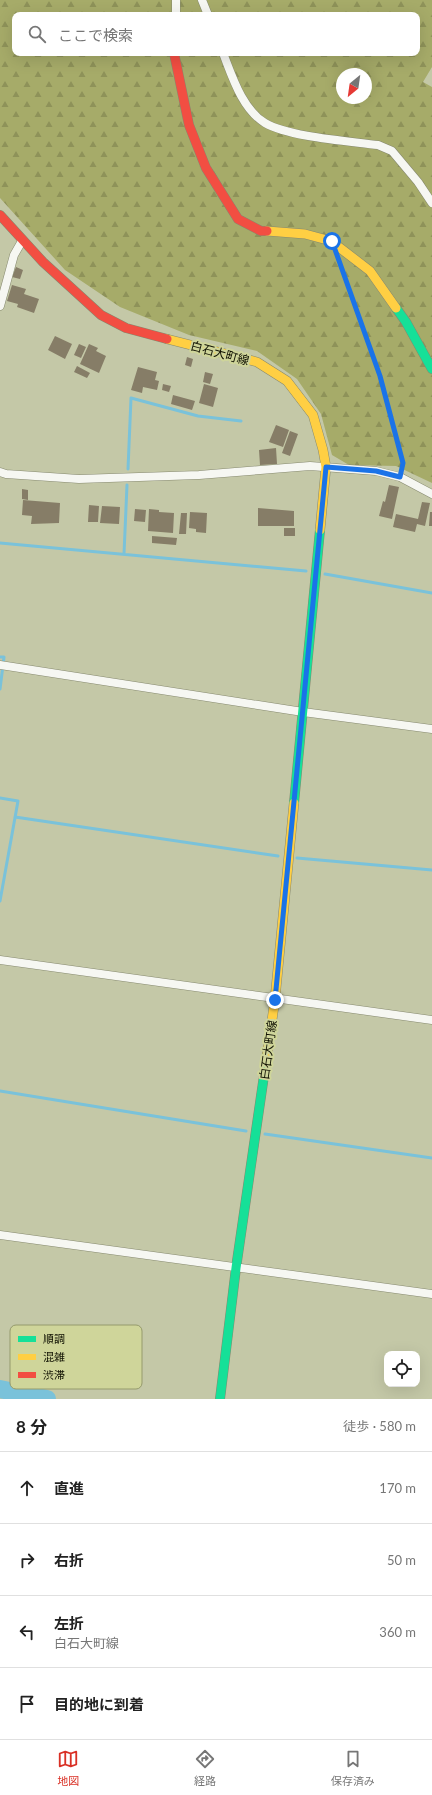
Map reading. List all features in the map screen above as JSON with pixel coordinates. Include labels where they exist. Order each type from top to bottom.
[{"type":"main road","points":[[175,56],[189,125],[206,168],[238,219],[261,231],[305,234],[332,241],[370,271],[406,322],[432,369]]},
{"type":"main road","name":"白石大町線","points":[[0,215],[22,241],[43,262],[102,314],[126,328],[257,362],[287,382],[313,415],[324,450],[326,467],[275,1000],[236,1268],[220,1399]]},
{"type":"street","points":[[176,0],[176,12]]},
{"type":"street","points":[[202,0],[207,12]]},
{"type":"street","points":[[224,56],[243,98],[253,112],[264,122],[287,131],[378,145],[392,151],[418,182],[432,204]]},
{"type":"street","points":[[0,306],[14,255],[22,241]]},
{"type":"street","points":[[0,472],[6,474],[79,479],[199,475],[310,466],[376,471],[400,477],[432,494]]},
{"type":"street","points":[[4,666],[303,712],[432,729]]},
{"type":"street","points":[[0,960],[275,1000],[432,1020]]},
{"type":"street","points":[[0,1235],[432,1294]]},
{"type":"path","points":[[332,241],[380,376],[403,463],[400,477]]},
{"type":"green space","points":[[0,0],[432,0],[432,67],[423,82],[432,87],[432,483],[396,466],[349,465],[332,455],[321,414],[297,379],[257,351],[189,335],[120,307],[65,270],[0,198]]},
{"type":"building","points":[[16,267],[23,270],[20,279],[12,277]]},
{"type":"building","points":[[12,285],[26,289],[24,294],[39,299],[34,313],[17,307],[18,304],[7,301]]},
{"type":"building","points":[[55,336],[72,344],[65,359],[48,350]]},
{"type":"building","points":[[79,344],[86,347],[81,358],[74,355]]},
{"type":"building","points":[[89,344],[98,348],[96,351],[106,356],[99,373],[80,364]]},
{"type":"building","points":[[187,357],[193,359],[191,367],[185,365]]},
{"type":"building","points":[[77,366],[90,373],[87,378],[74,372]]},
{"type":"building","points":[[138,367],[157,372],[155,380],[159,381],[157,390],[143,387],[142,393],[131,390]]},
{"type":"building","points":[[205,372],[213,374],[210,384],[203,382]]},
{"type":"building","points":[[163,384],[171,386],[169,392],[162,390]]},
{"type":"building","points":[[204,384],[218,388],[213,407],[199,403]]},
{"type":"building","points":[[173,395],[195,401],[192,410],[171,404]]},
{"type":"building","points":[[276,425],[289,430],[283,447],[269,442]]},
{"type":"building","points":[[290,431],[298,434],[290,456],[282,453]]},
{"type":"building","points":[[276,448],[277,464],[260,465],[259,450]]},
{"type":"building","points":[[389,485],[399,487],[392,519],[379,516],[383,501],[385,502]]},
{"type":"building","points":[[22,489],[28,490],[28,500],[22,499]]},
{"type":"building","points":[[23,500],[60,503],[59,523],[31,524],[32,516],[22,515]]},
{"type":"building","points":[[422,502],[430,503],[425,526],[417,524],[415,532],[393,527],[396,514],[418,519]]},
{"type":"building","points":[[89,505],[99,506],[98,522],[88,522]]},
{"type":"building","points":[[102,506],[120,507],[119,524],[100,523]]},
{"type":"building","points":[[258,508],[294,511],[294,526],[258,526]]},
{"type":"building","points":[[135,509],[146,510],[145,522],[134,521]]},
{"type":"building","points":[[149,509],[159,510],[159,512],[174,513],[173,533],[148,531]]},
{"type":"building","points":[[190,512],[207,513],[206,533],[196,532],[196,529],[189,528]]},
{"type":"building","points":[[430,512],[432,512],[432,526],[429,526]]},
{"type":"building","points":[[181,513],[187,513],[186,534],[179,534]]},
{"type":"building","points":[[284,528],[295,528],[295,536],[284,536]]},
{"type":"building","points":[[152,536],[177,538],[176,545],[152,543]]},
{"type":"waterway","points":[[128,469],[131,398],[198,416],[241,421]]},
{"type":"waterway","points":[[124,554],[127,485]]},
{"type":"waterway","points":[[0,543],[306,571]]},
{"type":"waterway","points":[[325,574],[432,593]]},
{"type":"waterway","points":[[0,657],[4,657],[0,689]]},
{"type":"waterway","points":[[0,798],[18,801],[0,901]]},
{"type":"waterway","points":[[15,817],[278,856]]},
{"type":"waterway","points":[[297,858],[432,870]]},
{"type":"waterway","points":[[0,1091],[246,1131]]},
{"type":"waterway","points":[[265,1134],[432,1158]]},
{"type":"waterway","points":[[0,1389],[47,1399]]},
{"type":"traffic: fast","points":[[396,308],[406,322],[432,369]]},
{"type":"traffic: fast","points":[[294,803],[320,530]]},
{"type":"traffic: fast","points":[[220,1399],[236,1268],[267,1055]]},
{"type":"traffic: slow","points":[[267,231],[305,234],[331,241],[370,271],[396,308]]},
{"type":"traffic: slow","points":[[167,339],[257,362],[287,381],[313,415],[323,450],[326,467],[320,530]]},
{"type":"traffic: slow","points":[[267,1055],[275,999],[294,803]]},
{"type":"traffic: jam","points":[[175,56],[189,125],[206,168],[238,219],[261,231],[267,231]]},
{"type":"traffic: jam","points":[[0,215],[43,262],[101,315],[126,328],[167,339]]},
{"type":"route","points":[[275,1000],[326,467],[376,471],[400,477],[403,463],[380,376],[332,241]]}]
